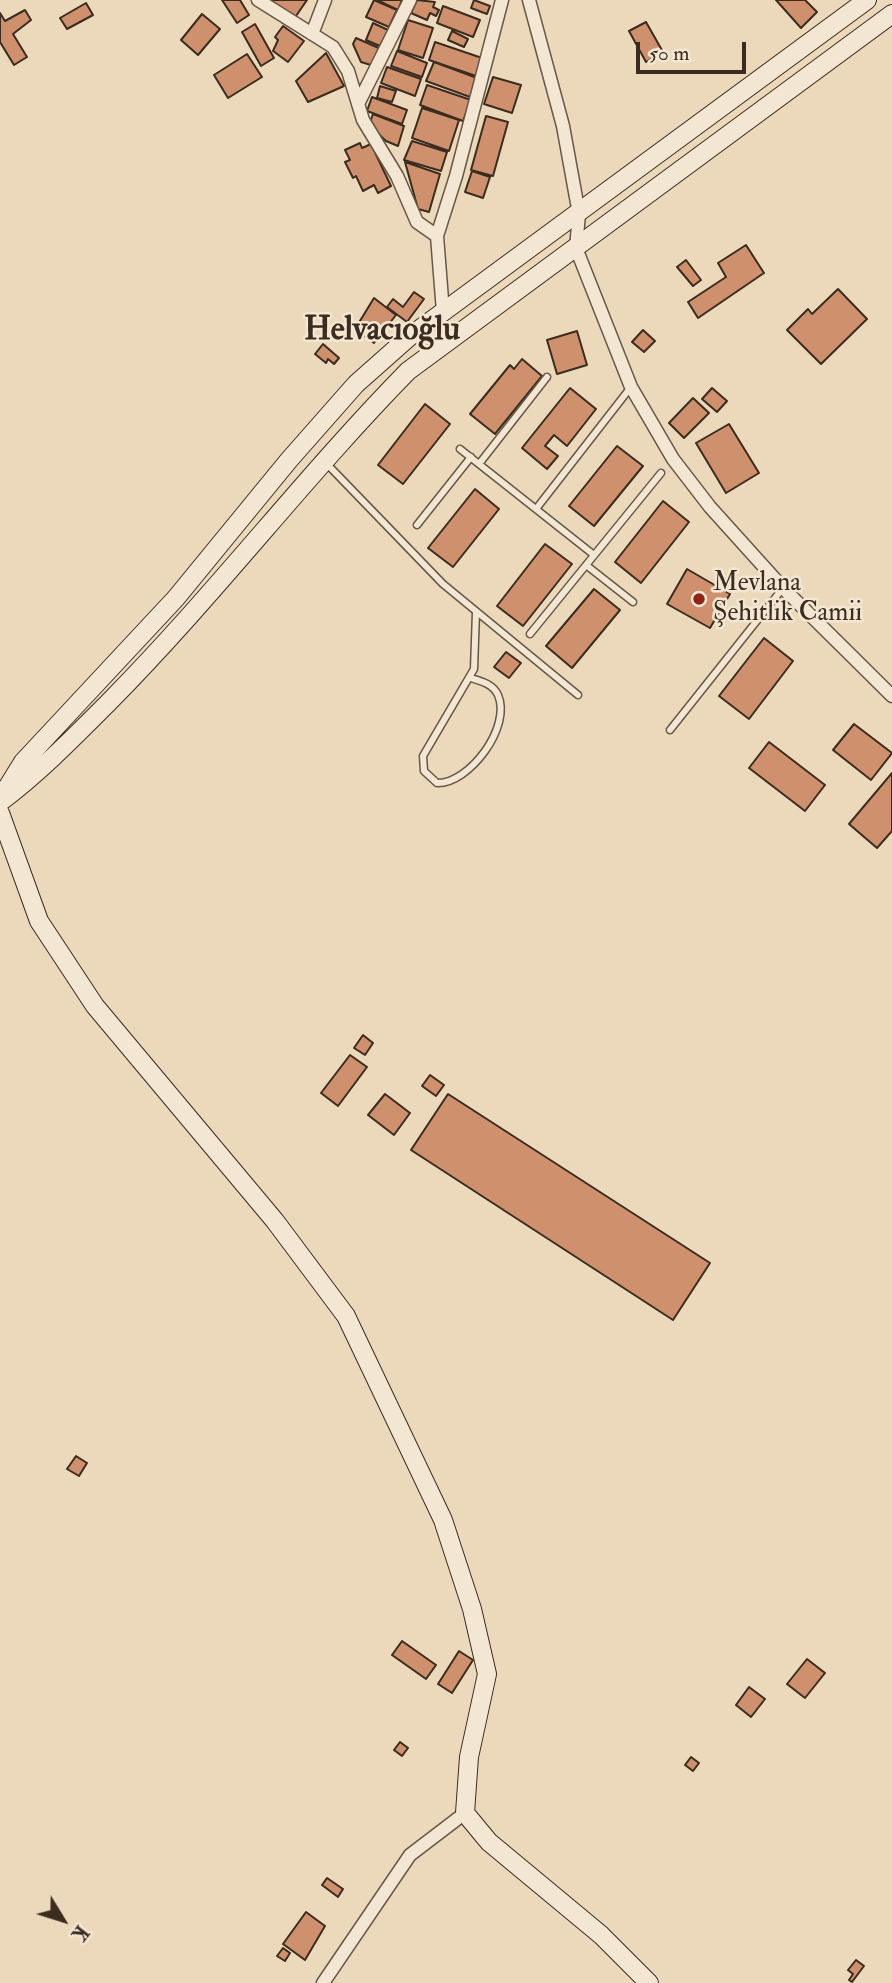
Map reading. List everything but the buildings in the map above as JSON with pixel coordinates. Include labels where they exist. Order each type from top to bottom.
[{"type":"street","points":[[258,0],[334,47],[348,71],[363,120],[397,176],[417,222],[437,236]]},
{"type":"street","points":[[312,34],[325,0]]},
{"type":"street","points":[[358,104],[410,0]]},
{"type":"street","points":[[443,312],[437,236],[456,176],[502,0]]},
{"type":"street","points":[[529,0],[563,126],[579,214],[576,248],[631,387],[681,468],[710,507],[783,588],[892,696]]},
{"type":"street","points":[[0,801],[23,762],[176,598],[238,520],[356,384],[409,337],[579,214],[856,3],[870,30]]},
{"type":"street","points":[[0,801],[35,776],[135,675],[211,595],[324,461],[408,372],[892,15]]},
{"type":"street","points":[[0,813],[38,921],[95,1006],[275,1221],[346,1316],[443,1520],[472,1609],[487,1674],[470,1757],[465,1813],[489,1842],[601,1936],[649,1983]]},
{"type":"street","points":[[323,1983],[410,1856],[465,1813]]},
{"type":"lane","points":[[479,464],[547,377]]},
{"type":"lane","points":[[536,509],[631,387]]},
{"type":"lane","points":[[460,449],[594,555]]},
{"type":"lane","points":[[417,525],[471,457]]},
{"type":"lane","points":[[324,461],[426,568],[578,695]]},
{"type":"lane","points":[[530,634],[661,473]]},
{"type":"lane","points":[[586,565],[633,603]]},
{"type":"lane","points":[[670,730],[783,588]]},
{"type":"lane","points":[[471,678],[488,684],[498,695],[500,711],[497,728],[468,772],[453,782],[437,783],[424,771],[423,756],[471,678],[475,660],[476,612]]},
{"type":"place","name":"Mevlana Şehitlik Camii","points":[[699,599]]},
{"type":"district","name":"Helvacıoğlu","points":[[382,332]]}]
